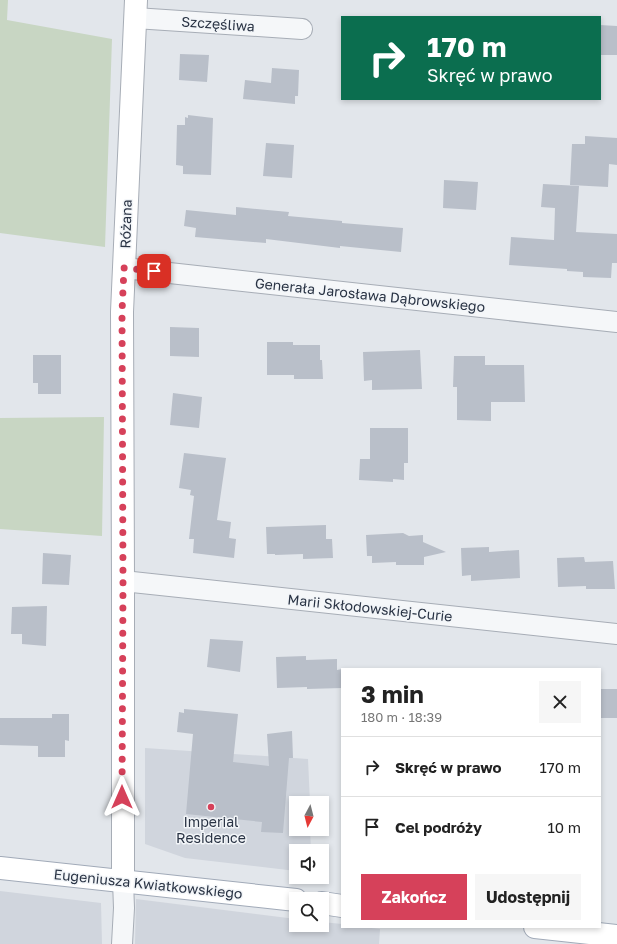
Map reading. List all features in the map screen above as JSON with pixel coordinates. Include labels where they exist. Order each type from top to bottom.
[{"type":"street","name":"Szczęśliwa","points":[[135,9],[302,29]]},
{"type":"street","name":"Różana","points":[[123,881],[122,312],[135,9]]},
{"type":"street","name":"Generała Jarosława Dąbrowskiego","points":[[124,268],[617,322]]},
{"type":"street","name":"Marii Skłodowskiej-Curie","points":[[123,582],[617,634]]},
{"type":"street","name":"Eugeniusza Kwiatkowskiego","points":[[0,868],[289,899]]},
{"type":"street","points":[[122,944],[124,908],[123,881]]},
{"type":"street","points":[[329,904],[341,906]]},
{"type":"street","points":[[544,928],[617,936]]},
{"type":"shaded area","points":[[145,748],[308,759],[310,796],[289,796],[289,836],[310,836],[311,844],[289,844],[289,870],[185,858],[145,844]]},
{"type":"shaded area","points":[[0,891],[101,903],[102,944],[0,944]]},
{"type":"shaded area","points":[[136,899],[289,918],[289,932],[329,932],[329,923],[341,924],[341,928],[380,929],[379,944],[135,944]]},
{"type":"green space","points":[[0,0],[8,0],[7,20],[112,39],[105,247],[0,233]]},
{"type":"green space","points":[[104,417],[102,536],[0,529],[0,418]]},
{"type":"building","points":[[601,25],[617,26],[617,55],[601,55]]},
{"type":"building","points":[[180,54],[209,55],[207,82],[179,80]]},
{"type":"building","points":[[272,68],[299,70],[298,96],[295,96],[295,104],[243,99],[245,80],[271,83]]},
{"type":"building","points":[[188,115],[213,118],[211,175],[183,174],[183,166],[176,165],[177,125],[185,125],[185,117],[188,118]]},
{"type":"building","points":[[585,136],[617,138],[617,165],[609,164],[608,187],[570,185],[572,144],[585,144]]},
{"type":"building","points":[[266,143],[294,145],[292,178],[263,176]]},
{"type":"building","points":[[444,180],[478,182],[476,210],[443,208]]},
{"type":"building","points":[[543,184],[579,186],[576,232],[617,234],[617,263],[612,263],[611,278],[583,277],[583,272],[567,271],[567,269],[509,265],[511,237],[554,240],[555,208],[541,207]]},
{"type":"building","points":[[236,207],[289,212],[288,216],[342,221],[342,223],[403,228],[401,252],[340,246],[340,248],[266,239],[266,243],[195,237],[196,228],[184,226],[186,210],[236,215]]},
{"type":"building","points":[[170,327],[199,328],[199,357],[170,356]]},
{"type":"building","points":[[267,342],[293,342],[293,345],[320,345],[320,360],[322,360],[323,379],[294,379],[294,375],[267,375]]},
{"type":"building","points":[[420,350],[422,389],[372,390],[372,380],[364,381],[363,352]]},
{"type":"building","points":[[33,355],[61,355],[61,394],[38,394],[38,383],[33,383]]},
{"type":"building","points":[[454,356],[485,356],[485,365],[524,365],[525,402],[491,402],[491,421],[457,420],[457,387],[453,387]]},
{"type":"building","points":[[173,393],[202,397],[199,428],[170,425]]},
{"type":"building","points":[[370,428],[408,428],[408,463],[404,463],[404,480],[393,479],[393,482],[359,480],[360,459],[370,459]]},
{"type":"building","points":[[184,453],[226,458],[217,520],[231,522],[229,538],[236,539],[234,558],[193,553],[194,539],[189,539],[194,496],[190,495],[191,490],[179,488]]},
{"type":"building","points":[[326,525],[326,539],[332,539],[333,558],[303,559],[303,554],[267,554],[266,527]]},
{"type":"building","points":[[403,533],[409,536],[423,535],[423,542],[446,552],[424,557],[424,565],[396,565],[396,562],[372,563],[372,556],[367,556],[366,535]]},
{"type":"building","points":[[489,547],[489,552],[519,550],[520,578],[471,581],[471,575],[462,576],[461,548]]},
{"type":"building","points":[[43,553],[71,555],[69,585],[42,584]]},
{"type":"building","points":[[584,557],[585,562],[613,561],[615,589],[586,589],[586,586],[558,587],[557,558]]},
{"type":"building","points":[[47,606],[46,646],[22,644],[22,634],[11,634],[12,607]]},
{"type":"building","points":[[210,639],[243,641],[240,672],[207,667]]},
{"type":"building","points":[[306,656],[306,660],[337,659],[337,670],[341,669],[341,688],[277,688],[276,657]]},
{"type":"building","points":[[601,689],[617,689],[617,718],[601,718]]},
{"type":"building","points":[[184,709],[238,714],[233,762],[269,766],[267,734],[292,731],[293,758],[289,758],[283,833],[261,832],[262,822],[186,814],[193,734],[177,732],[179,712],[184,713]]},
{"type":"building","points":[[52,714],[69,714],[69,741],[65,740],[65,757],[38,757],[38,746],[0,745],[0,718],[52,718]]},
{"type":"place","name":"Imperial Residence","points":[[211,807]]},
{"type":"route","points":[[122,797],[122,312],[124,268],[154,271]]}]
